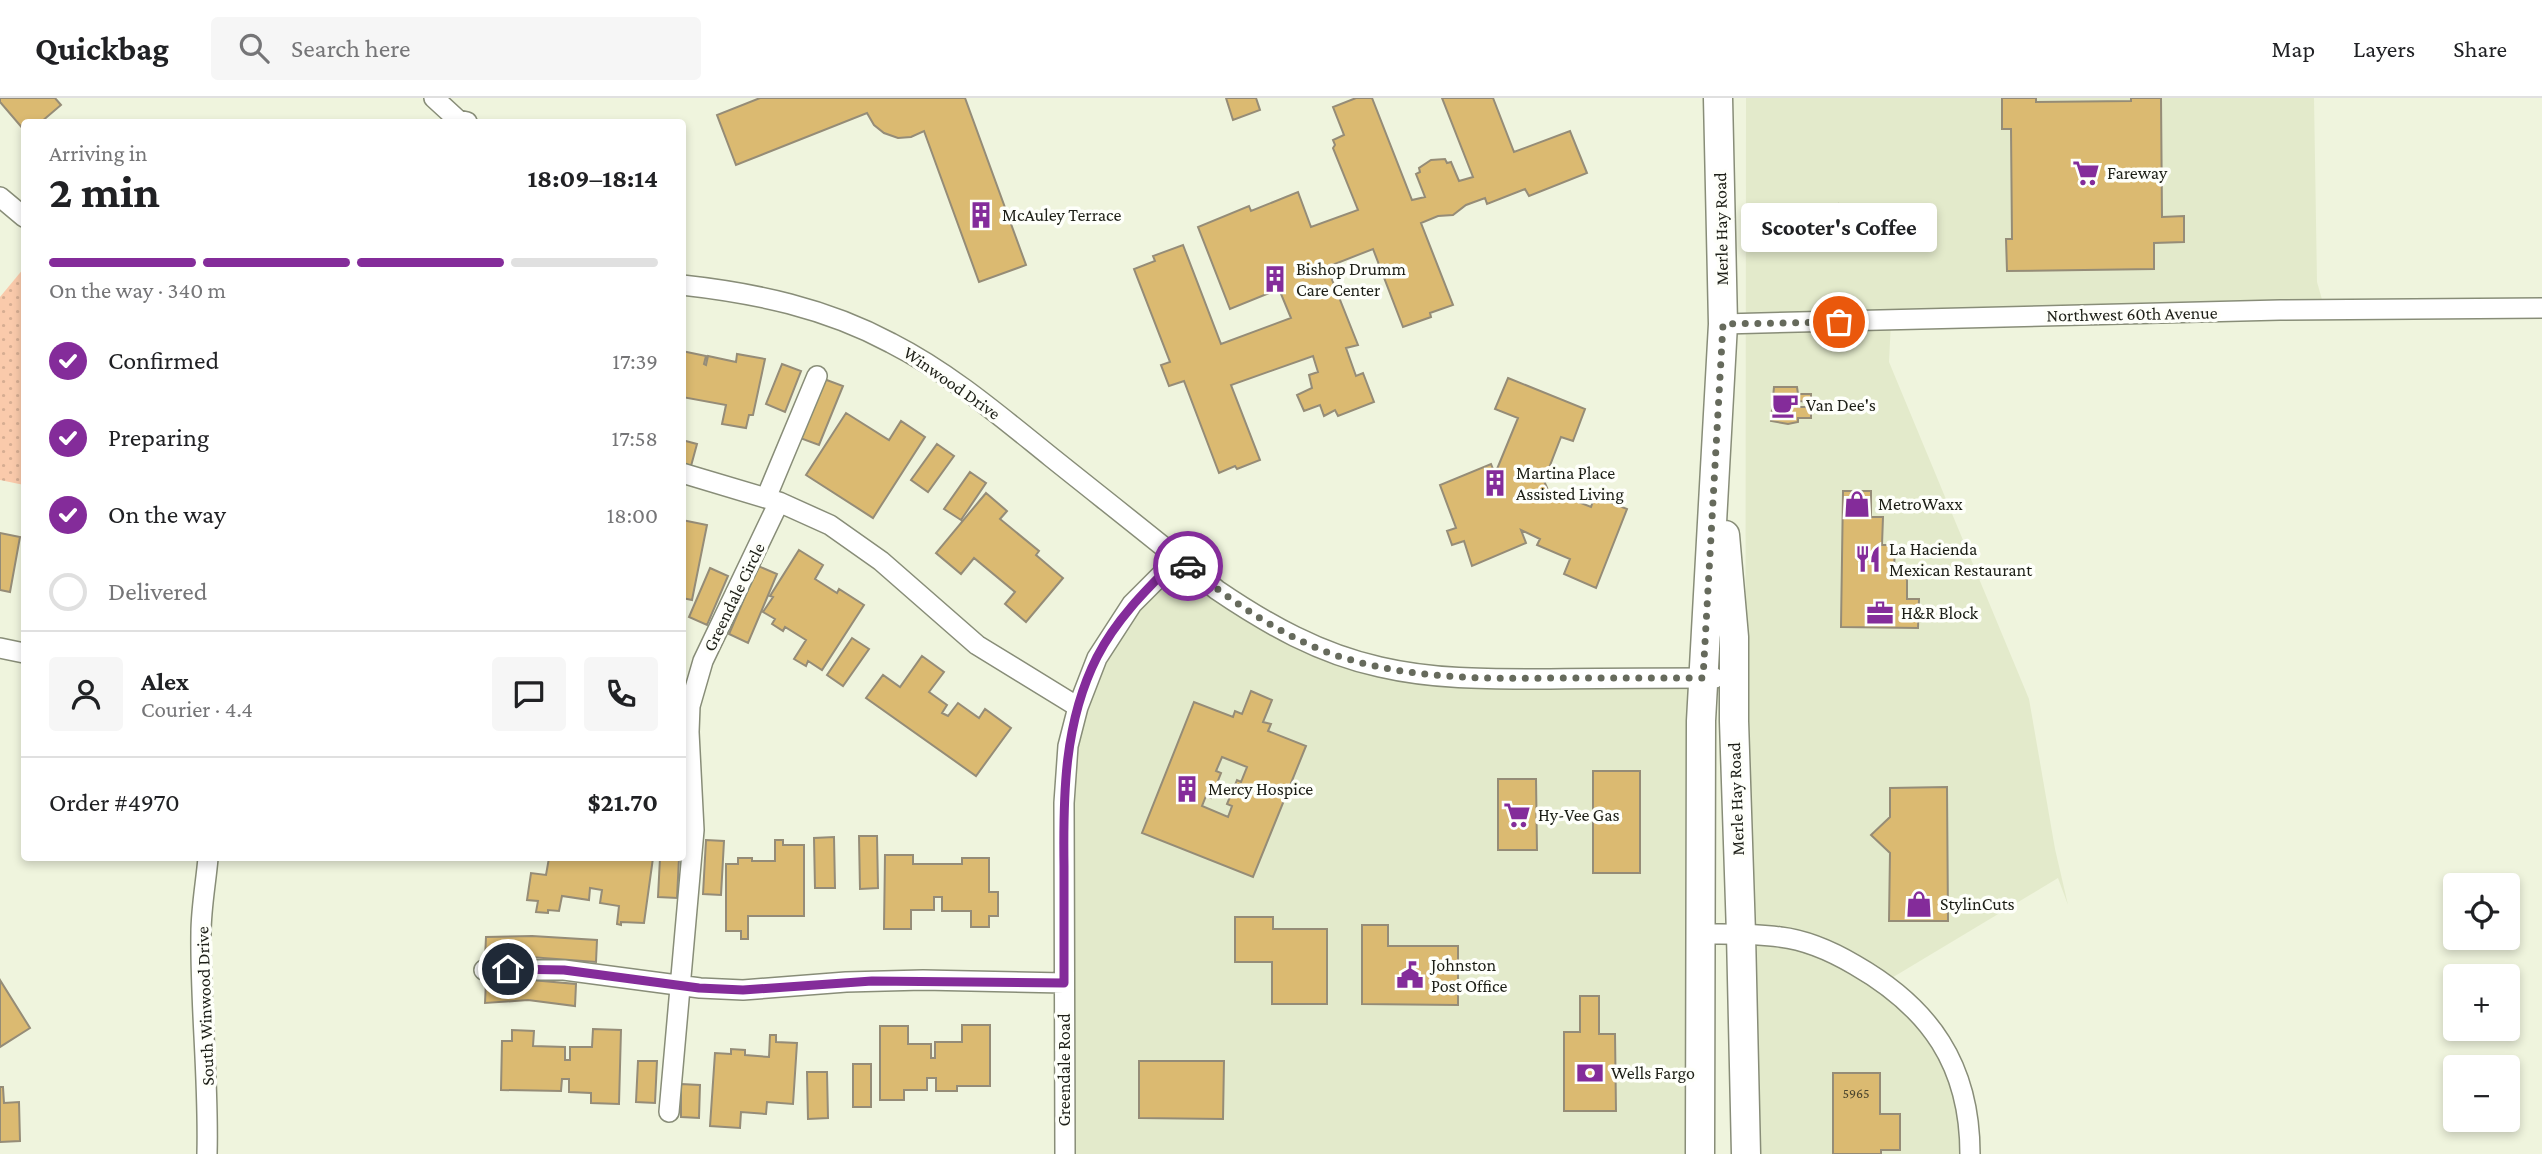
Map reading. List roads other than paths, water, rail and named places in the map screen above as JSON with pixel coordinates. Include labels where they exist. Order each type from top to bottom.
[{"type":"main road","name":"Merle Hay Road","points":[[1700,1154],[1703,678],[1723,324],[1718,98]]},
{"type":"main road","name":"Merle Hay Road","points":[[1717,445],[1734,637],[1746,1154]]},
{"type":"street","points":[[434,98],[457,119]]},
{"type":"street","points":[[0,197],[21,214]]},
{"type":"street","name":"Winwood Drive","points":[[686,285],[731,290],[785,302],[839,319],[890,342],[939,370],[1178,558]]},
{"type":"street","name":"Northwest 60th Avenue","points":[[1723,324],[2280,310],[2542,308]]},
{"type":"street","name":"Greendale Circle","points":[[668,1112],[694,830],[690,706],[703,661],[773,500],[817,376]]},
{"type":"street","points":[[686,474],[773,500],[830,525],[923,596],[977,645],[1078,707]]},
{"type":"street","points":[[1178,558],[1217,590],[1274,627],[1336,655],[1379,667],[1469,679],[1734,678]]},
{"type":"street","name":"Greendale Road","points":[[1065,1154],[1063,803],[1068,746],[1078,707],[1097,657],[1132,604],[1178,558]]},
{"type":"street","points":[[0,648],[21,652]]},
{"type":"street","name":"South Winwood Drive","points":[[206,1154],[208,1098],[202,1022],[201,930],[208,861]]},
{"type":"street","points":[[1700,934],[1741,933],[1782,937],[1836,954],[1884,982],[1911,1003],[1937,1036],[1956,1073],[1968,1120],[1970,1154]]},
{"type":"street","points":[[484,970],[564,970],[743,990],[872,981],[1064,983]]},
{"type":"place","name":"Fareway","points":[[2086,173]]},
{"type":"place","name":"McAuley Terrace","points":[[981,215]]},
{"type":"place","name":"Bishop Drumm Care Center","points":[[1275,279]]},
{"type":"place","name":"Scooter's Coffee","points":[[1839,322]]},
{"type":"place","name":"Van Dee's","points":[[1785,405]]},
{"type":"place","name":"Martina Place Assisted Living","points":[[1495,483]]},
{"type":"place","name":"MetroWaxx","points":[[1857,504]]},
{"type":"place","name":"La Hacienda Mexican Restaurant","points":[[1868,559]]},
{"type":"place","name":"H&R Block","points":[[1880,613]]},
{"type":"place","name":"Mercy Hospice","points":[[1187,789]]},
{"type":"place","name":"Hy-Vee Gas","points":[[1517,815]]},
{"type":"place","name":"StylinCuts","points":[[1919,904]]},
{"type":"place","name":"Johnston Post Office","points":[[1410,975]]},
{"type":"place","name":"Wells Fargo","points":[[1590,1073]]}]
